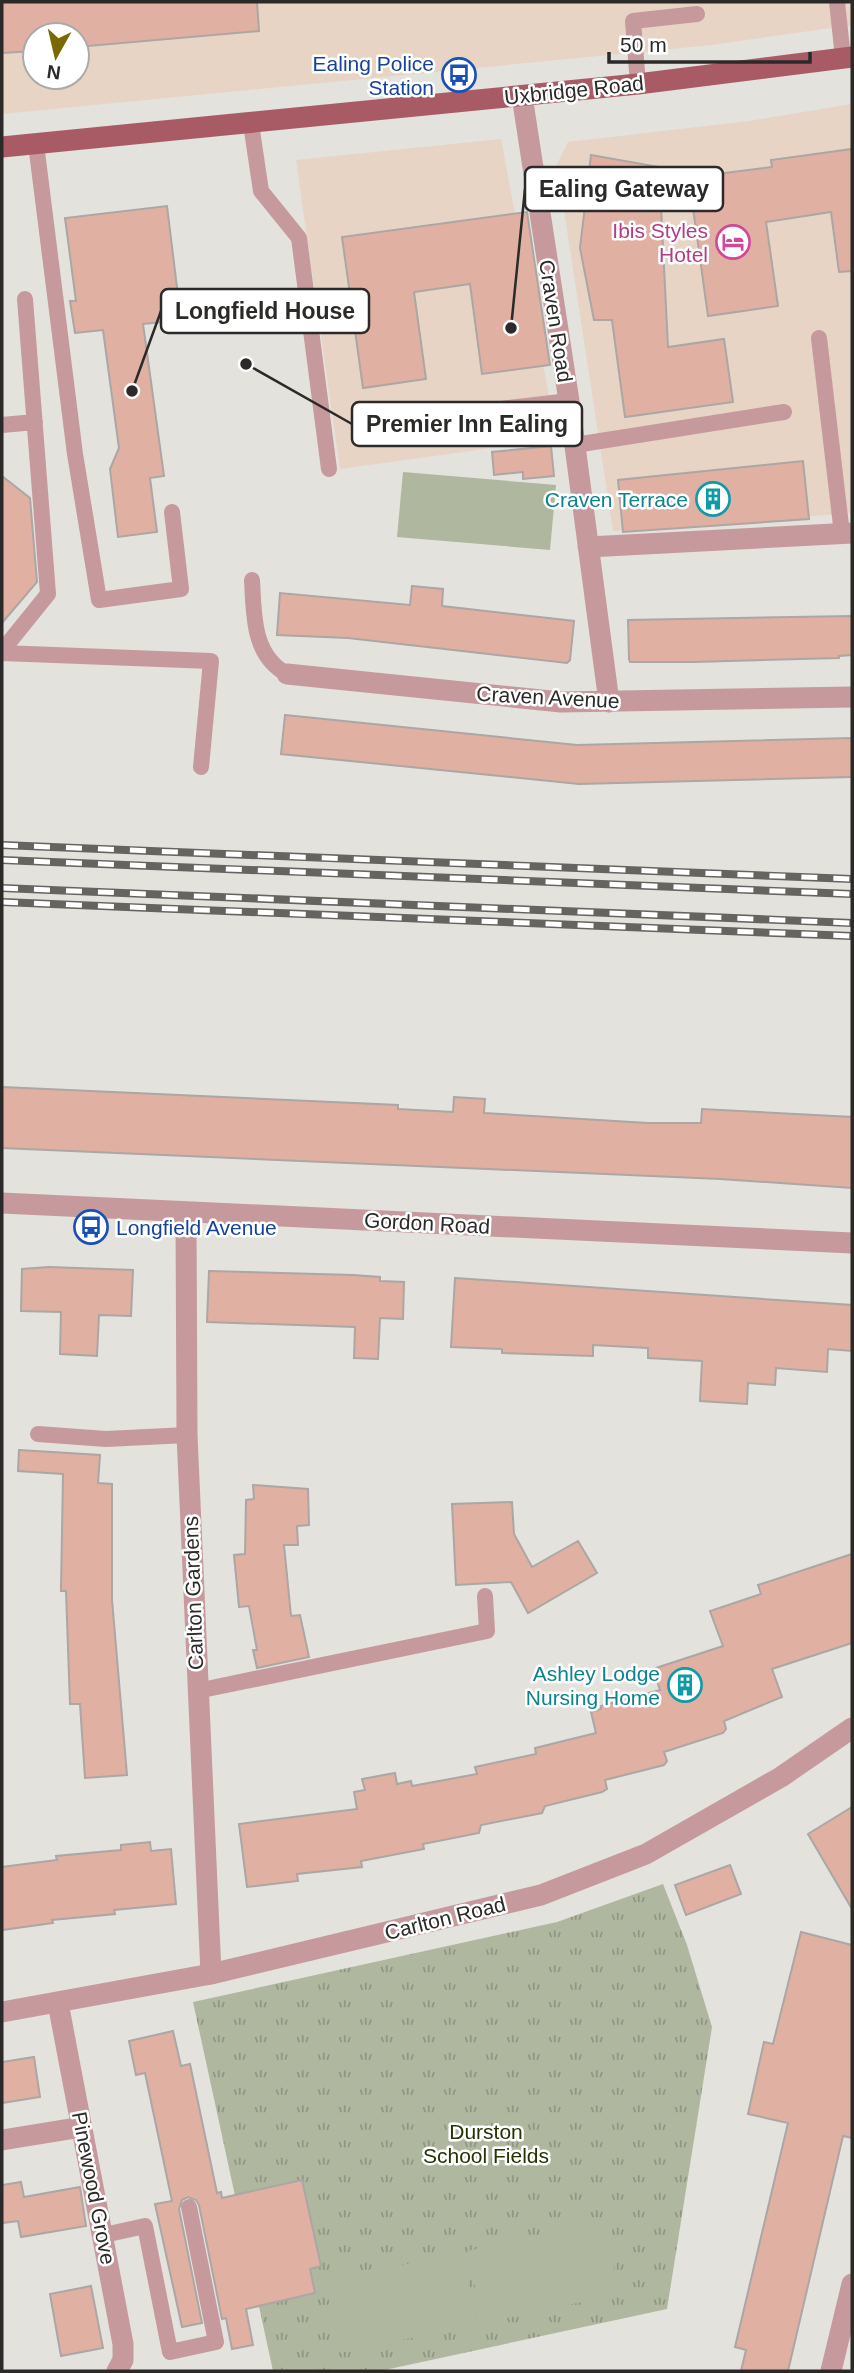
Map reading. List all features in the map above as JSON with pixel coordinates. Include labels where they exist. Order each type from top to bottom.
[{"type":"main road","name":"Uxbridge Road","points":[[2,147],[638,84],[848,57]]},
{"type":"street","name":"Craven Road","points":[[522,96],[569,401],[609,702]]},
{"type":"street","points":[[588,547],[847,533]]},
{"type":"street","name":"Craven Avenue","points":[[287,674],[561,702],[852,697]]},
{"type":"street","name":"Gordon Road","points":[[2,1203],[852,1243]]},
{"type":"street","name":"Carlton Gardens","points":[[186,1212],[187,1435],[211,1974]]},
{"type":"street","name":"Carlton Road","points":[[2,2012],[211,1974],[541,1895],[646,1854],[781,1777],[852,1728]]},
{"type":"street","name":"Pinewood Grove","points":[[58,2003],[123,2344],[123,2360],[117,2371]]},
{"type":"street","points":[[2,2140],[82,2127]]},
{"type":"street","points":[[831,2371],[852,2284]]},
{"type":"lane","points":[[837,2],[848,57]]},
{"type":"lane","points":[[638,84],[633,21],[697,14]]},
{"type":"lane","points":[[251,124],[261,191],[299,238],[329,469]]},
{"type":"lane","points":[[36,144],[75,454],[99,600],[181,589],[173,512]]},
{"type":"lane","points":[[2,652],[48,594],[25,299]]},
{"type":"lane","points":[[819,338],[847,533]]},
{"type":"lane","points":[[381,423],[569,401]]},
{"type":"lane","points":[[575,445],[784,412]]},
{"type":"lane","points":[[2,425],[35,422]]},
{"type":"lane","points":[[252,580],[255,630],[263,650],[278,669],[287,674]]},
{"type":"lane","points":[[2,652],[211,661],[201,767]]},
{"type":"lane","points":[[38,1434],[106,1438],[187,1435]]},
{"type":"lane","points":[[197,1691],[487,1631],[485,1596]]},
{"type":"lane","points":[[104,2235],[145,2226],[170,2352],[216,2342],[189,2207]]},
{"type":"shaded area","points":[[2,2],[852,2],[852,25],[712,45],[2,114]]},
{"type":"shaded area","points":[[852,104],[852,513],[613,531],[557,164],[568,142],[749,121]]},
{"type":"shaded area","points":[[501,139],[557,439],[340,469],[296,160]]},
{"type":"green space","points":[[403,472],[556,485],[550,550],[397,537]]},
{"type":"green space","name":"Durston School Fields","points":[[663,1884],[687,1945],[712,2027],[667,2309],[380,2371],[273,2371],[193,2002],[557,1922]]},
{"type":"green space","points":[[604,2222],[620,2294],[483,2323],[467,2251]]},
{"type":"green space","points":[[462,2252],[478,2324],[340,2353],[325,2282]]},
{"type":"building","points":[[2,2],[257,2],[259,31],[91,46],[91,21],[21,21],[21,52],[2,53]]},
{"type":"building","name":"Ibis Styles Hotel","points":[[852,149],[852,271],[839,272],[831,212],[766,222],[778,306],[708,316],[688,172],[709,175],[772,167],[771,160]]},
{"type":"building","points":[[591,155],[659,167],[668,347],[724,339],[733,402],[625,417],[612,320],[594,320],[580,248]]},
{"type":"building","points":[[167,206],[181,320],[143,324],[164,476],[150,478],[157,532],[118,537],[110,469],[119,448],[103,330],[75,333],[70,301],[76,301],[65,218]]},
{"type":"building","points":[[527,212],[550,365],[482,374],[470,284],[414,292],[426,379],[363,388],[342,237]]},
{"type":"building","points":[[551,446],[554,476],[523,479],[523,472],[494,475],[492,452]]},
{"type":"building","name":"Craven Terrace","points":[[803,461],[809,519],[623,532],[618,480]]},
{"type":"building","points":[[2,476],[30,498],[37,582],[2,623]]},
{"type":"building","points":[[412,586],[443,589],[442,606],[574,621],[570,660],[567,663],[348,638],[277,635],[280,593],[410,605]]},
{"type":"building","points":[[852,616],[852,655],[839,658],[693,662],[630,662],[629,659],[628,620]]},
{"type":"building","points":[[285,715],[577,745],[852,738],[852,777],[579,784],[281,754]]},
{"type":"building","points":[[2,1087],[398,1105],[398,1109],[453,1112],[454,1097],[485,1099],[484,1113],[648,1123],[701,1123],[702,1109],[852,1117],[852,1188],[720,1179],[2,1148]]},
{"type":"building","points":[[49,1267],[133,1270],[131,1316],[99,1315],[97,1356],[60,1354],[61,1312],[21,1311],[22,1269]]},
{"type":"building","points":[[209,1271],[353,1275],[380,1277],[380,1281],[404,1282],[403,1319],[380,1318],[378,1359],[354,1358],[355,1327],[207,1322]]},
{"type":"building","points":[[455,1278],[852,1305],[852,1351],[828,1349],[827,1372],[776,1368],[775,1385],[748,1383],[747,1404],[700,1401],[702,1361],[648,1358],[648,1348],[593,1345],[593,1356],[502,1353],[502,1349],[451,1347]]},
{"type":"building","points":[[19,1450],[100,1455],[98,1483],[112,1484],[112,1600],[127,1775],[85,1778],[80,1704],[70,1704],[66,1591],[61,1591],[63,1474],[18,1471]]},
{"type":"building","points":[[253,1485],[308,1489],[309,1525],[297,1526],[298,1545],[284,1545],[291,1616],[300,1615],[309,1657],[257,1668],[253,1650],[257,1650],[249,1606],[239,1607],[234,1555],[245,1554],[246,1500],[254,1499]]},
{"type":"building","points":[[512,1502],[514,1534],[532,1567],[578,1541],[597,1573],[528,1613],[511,1582],[456,1585],[452,1504]]},
{"type":"building","points":[[852,1554],[852,1643],[772,1669],[782,1697],[724,1721],[726,1729],[723,1733],[664,1752],[667,1761],[664,1765],[605,1780],[607,1789],[602,1792],[545,1806],[542,1813],[481,1825],[479,1833],[423,1844],[424,1849],[361,1861],[362,1867],[297,1874],[298,1881],[247,1887],[239,1824],[357,1809],[354,1792],[365,1790],[362,1779],[395,1773],[397,1784],[411,1781],[412,1786],[477,1774],[475,1767],[536,1754],[535,1748],[596,1733],[591,1712],[601,1709],[601,1706],[660,1690],[653,1669],[723,1646],[710,1611],[761,1594],[758,1585]]},
{"type":"building","points":[[852,1807],[852,1909],[808,1834]]},
{"type":"building","points":[[150,1842],[151,1851],[171,1849],[176,1904],[114,1910],[115,1914],[52,1920],[53,1923],[2,1930],[2,1867],[57,1860],[56,1856],[121,1850],[121,1845]]},
{"type":"building","points":[[730,1865],[741,1894],[686,1915],[675,1885]]},
{"type":"building","points":[[801,1932],[852,1945],[852,2138],[843,2136],[788,2371],[741,2371],[746,2350],[735,2347],[788,2123],[748,2114],[764,2042],[773,2044]]},
{"type":"building","points":[[173,2031],[181,2066],[190,2064],[217,2193],[221,2192],[222,2198],[302,2180],[321,2266],[310,2269],[315,2293],[246,2309],[253,2345],[232,2349],[226,2318],[222,2319],[199,2205],[196,2200],[188,2197],[182,2200],[179,2209],[202,2323],[182,2327],[155,2204],[172,2201],[145,2073],[136,2075],[129,2041]]},
{"type":"building","points":[[34,2057],[40,2097],[2,2103],[2,2062]]},
{"type":"building","points":[[21,2182],[24,2197],[80,2187],[86,2226],[21,2237],[18,2221],[2,2223],[2,2185]]},
{"type":"building","points":[[91,2286],[103,2348],[61,2356],[50,2294]]},
{"type":"railway","points":[[2,845],[852,879]]},
{"type":"railway","points":[[2,860],[852,894]]},
{"type":"railway","points":[[2,888],[852,923]]},
{"type":"railway","points":[[2,902],[852,936]]},
{"type":"place","name":"Ealing Police Station","points":[[459,75]]},
{"type":"place","name":"Ibis Styles Hotel","points":[[733,242]]},
{"type":"place","name":"Ealing Gateway","points":[[511,328]]},
{"type":"place","name":"Premier Inn Ealing","points":[[246,364]]},
{"type":"place","name":"Longfield House","points":[[132,391]]},
{"type":"place","name":"Craven Terrace","points":[[713,499]]},
{"type":"place","name":"Longfield Avenue","points":[[91,1227]]},
{"type":"place","name":"Ashley Lodge Nursing Home","points":[[685,1685]]}]
